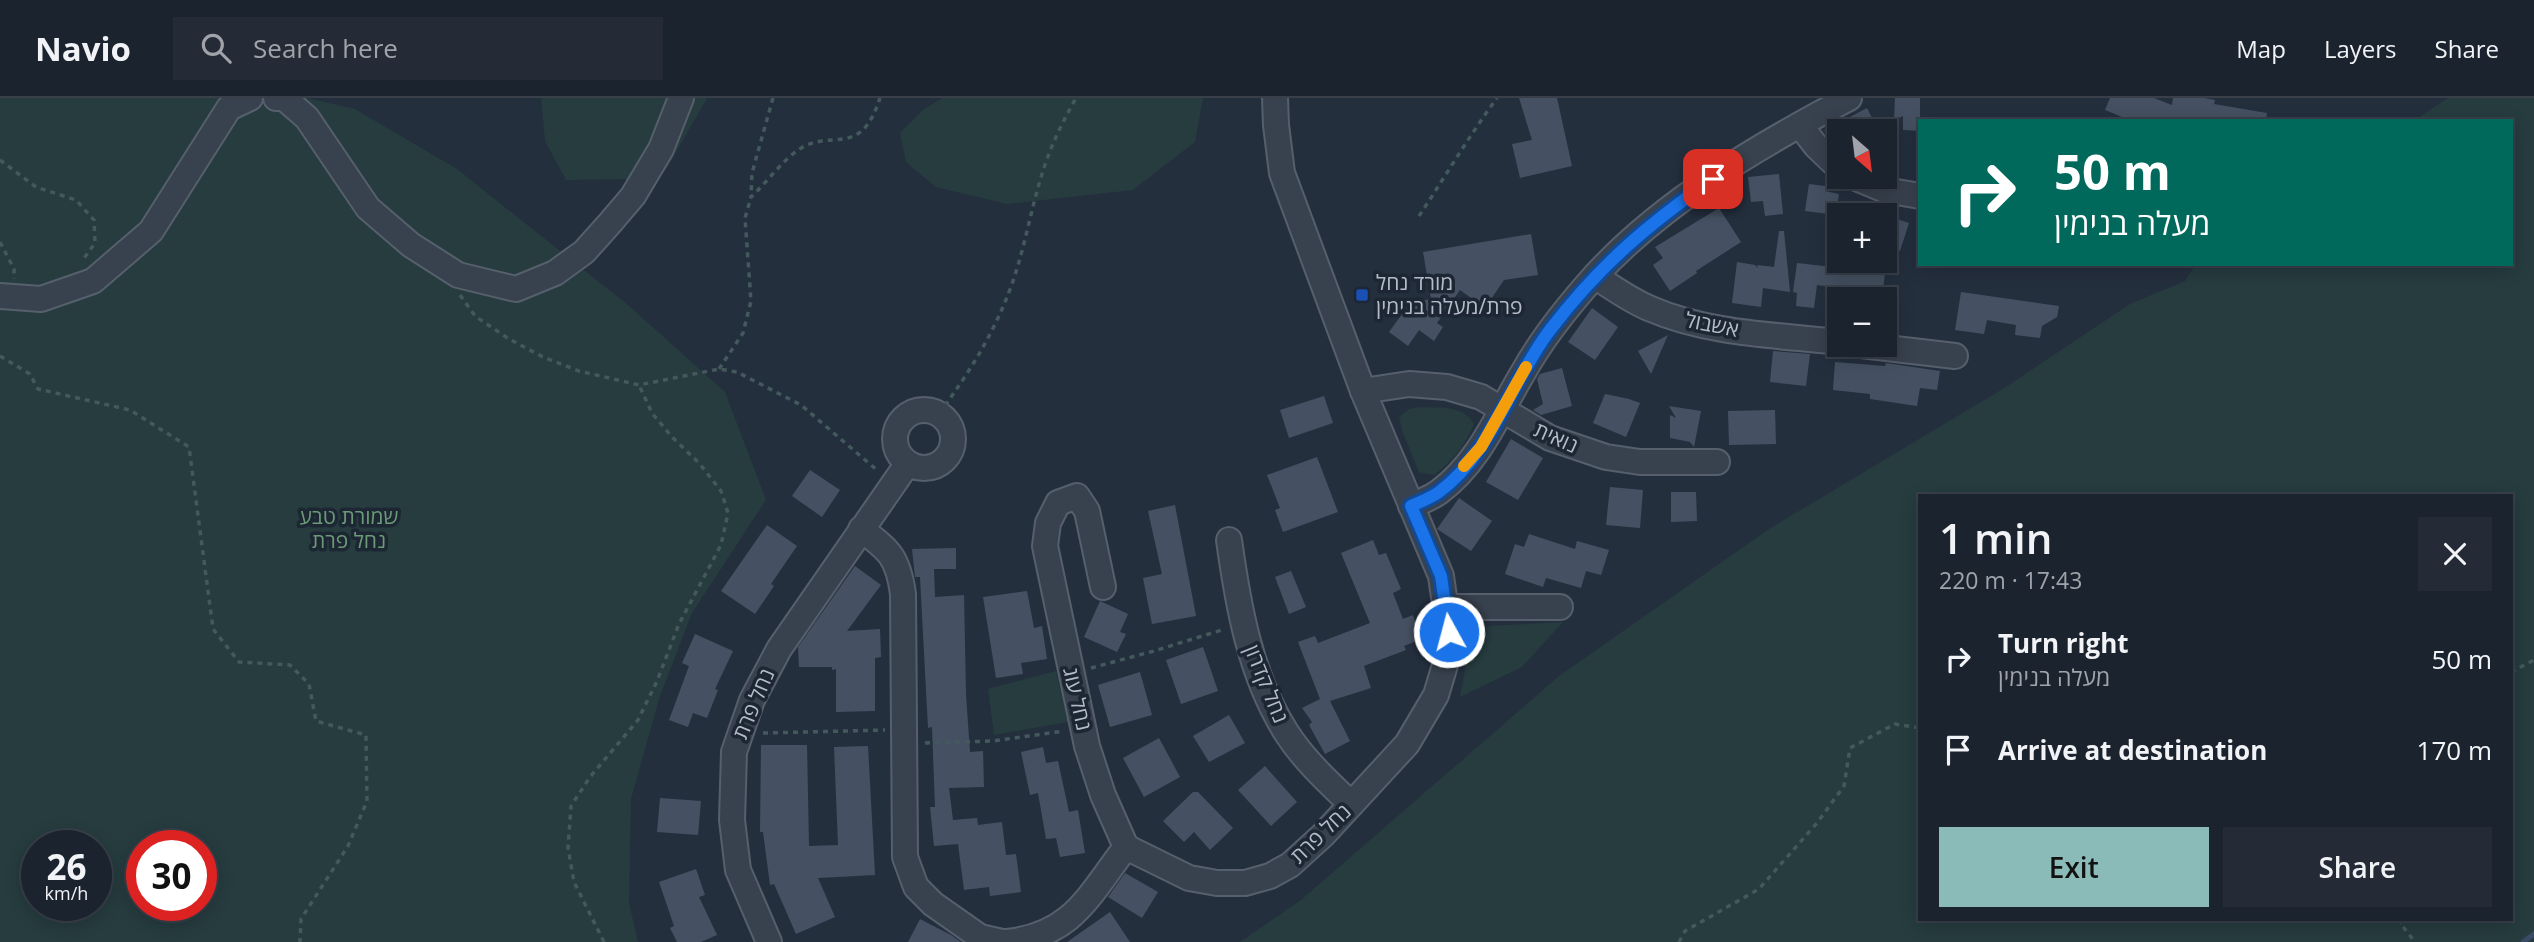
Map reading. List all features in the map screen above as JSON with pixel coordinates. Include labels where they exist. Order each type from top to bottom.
[{"type":"street","points":[[7,298],[41,299],[93,281],[151,232],[229,108],[250,98]]},
{"type":"street","points":[[275,98],[284,99],[307,118],[368,208],[411,245],[454,273],[486,284],[516,289],[555,273],[575,259],[633,196],[661,149],[681,98]]},
{"type":"street","name":"נחל פרת","points":[[1126,847],[1189,878],[1217,883],[1245,883],[1270,876],[1290,865],[1308,850],[1406,744],[1436,695],[1445,666],[1449,632],[1441,576],[1363,391],[1282,173],[1275,98]]},
{"type":"street","points":[[1411,506],[1439,492],[1481,447],[1547,333],[1595,276],[1644,229],[1740,161],[1849,98]]},
{"type":"street","points":[[1800,125],[1827,157]]},
{"type":"street","points":[[1883,189],[1918,196]]},
{"type":"street","name":"אשבול","points":[[1595,276],[1634,302],[1683,320],[1712,327],[1827,341]]},
{"type":"street","points":[[1897,349],[1955,356]]},
{"type":"street","name":"נואית","points":[[1363,391],[1409,384],[1447,387],[1481,397],[1502,412],[1550,438],[1606,457],[1640,462],[1717,462]]},
{"type":"street","points":[[930,410],[939,414],[951,428],[953,436],[948,454],[934,466],[901,473],[896,447],[897,428],[910,413],[930,410]]},
{"type":"street","name":"נחל פרת","points":[[769,942],[738,870],[732,820],[734,752],[752,700],[779,649],[901,473]]},
{"type":"street","name":"נחל עוג","points":[[1103,587],[1087,511],[1077,496],[1058,503],[1048,523],[1045,546],[1070,673],[1103,795],[1126,847]]},
{"type":"street","points":[[861,529],[883,546],[900,571],[905,623],[905,857],[916,887],[933,904],[980,937],[1004,942],[1028,940],[1049,932],[1072,916],[1126,847]]},
{"type":"street","name":"נחל קדרון","points":[[1229,540],[1237,600],[1271,704],[1286,732],[1303,755],[1351,804]]},
{"type":"street","points":[[1447,607],[1560,607]]},
{"type":"path","points":[[719,369],[743,333],[751,300],[745,218],[751,197],[752,173],[773,98]]},
{"type":"path","points":[[751,197],[794,153],[814,142],[836,141],[858,135],[873,118],[880,98]]},
{"type":"path","points":[[939,414],[969,373],[991,336],[1013,282],[1043,170],[1076,98]]},
{"type":"path","points":[[1419,216],[1460,156],[1471,133],[1497,98]]},
{"type":"path","points":[[0,160],[36,187],[76,200],[93,220],[95,243],[80,263]]},
{"type":"path","points":[[0,242],[13,269],[7,298]]},
{"type":"path","points":[[454,273],[461,300],[475,316],[509,340],[543,357],[579,371],[639,385],[719,369],[737,372],[801,405],[901,473]]},
{"type":"path","points":[[0,356],[30,374],[38,389],[130,410],[189,447],[213,629],[239,662],[290,665],[309,684],[316,721],[366,735],[367,801],[348,846],[301,919],[300,942]]},
{"type":"path","points":[[604,942],[574,882],[568,848],[571,807],[590,777],[638,720],[657,681],[679,624],[721,545],[728,513],[721,491],[652,413],[639,385]]},
{"type":"path","points":[[1070,673],[1154,651],[1243,623]]},
{"type":"path","points":[[2513,671],[2534,660]]},
{"type":"path","points":[[1679,942],[1685,931],[1759,889],[1817,823],[1844,786],[1850,748],[1895,724],[1918,728]]},
{"type":"path","points":[[740,733],[993,741],[1083,729]]},
{"type":"path","points":[[2402,921],[2400,923],[2415,942]]},
{"type":"green space","name":"שמורת טבע נחל פרת","points":[[0,98],[307,98],[355,109],[457,169],[628,305],[725,392],[766,500],[692,613],[660,696],[631,799],[629,903],[638,942],[0,942]]},
{"type":"green space","points":[[541,98],[707,98],[671,161],[637,179],[566,180],[545,141]]},
{"type":"green space","points":[[942,98],[1203,98],[1195,142],[1133,190],[1007,204],[936,187],[906,162],[900,133],[923,110]]},
{"type":"green space","points":[[2448,98],[2534,98],[2534,942],[1240,942],[1301,900],[1559,676],[1769,529],[2006,387],[2130,304],[2185,281],[2195,266],[2513,266],[2513,119],[2416,119]]},
{"type":"green space","points":[[1420,407],[1458,411],[1464,413],[1474,424],[1458,452],[1434,475],[1419,472],[1399,417],[1409,409]]},
{"type":"green space","points":[[1563,622],[1522,667],[1460,697],[1473,627]]},
{"type":"green space","points":[[1056,671],[1068,722],[994,735],[988,689]]},
{"type":"building","points":[[1519,98],[1557,98],[1572,166],[1520,178],[1512,144],[1532,140]]},
{"type":"building","points":[[1895,98],[1920,98],[1918,131],[1903,130],[1903,116],[1894,119]]},
{"type":"building","points":[[2110,98],[2154,98],[2172,105],[2173,98],[2204,98],[2215,100],[2214,104],[2267,113],[2266,119],[2127,119],[2105,110]]},
{"type":"building","points":[[1867,108],[1873,119],[1846,119]]},
{"type":"building","points":[[1779,174],[1783,214],[1765,216],[1763,201],[1751,202],[1748,177]]},
{"type":"building","points":[[1809,184],[1825,186],[1825,191],[1839,194],[1838,203],[1827,203],[1827,214],[1805,211]]},
{"type":"building","points":[[1719,208],[1741,242],[1670,291],[1653,265],[1663,258],[1655,247]]},
{"type":"building","points":[[1897,219],[1909,223],[1900,251],[1897,250]]},
{"type":"building","points":[[1779,231],[1784,231],[1790,292],[1763,288],[1761,307],[1732,303],[1737,262],[1758,268],[1757,265],[1774,267]]},
{"type":"building","points":[[1531,234],[1538,275],[1504,280],[1485,308],[1460,290],[1437,323],[1443,327],[1434,341],[1419,330],[1408,346],[1389,332],[1410,303],[1431,299],[1423,252]]},
{"type":"building","points":[[1797,263],[1827,266],[1827,273],[1885,273],[1883,287],[1817,285],[1814,308],[1796,306],[1797,293],[1793,292]]},
{"type":"building","points":[[1961,292],[2059,306],[2057,317],[2042,326],[2040,338],[2015,335],[2016,325],[1987,320],[1984,334],[1955,330]]},
{"type":"building","points":[[1592,308],[1618,327],[1595,360],[1568,342]]},
{"type":"building","points":[[1668,335],[1651,374],[1638,351]]},
{"type":"building","points":[[1773,351],[1810,354],[1806,386],[1770,382]]},
{"type":"building","points":[[1835,362],[1885,366],[1886,363],[1940,371],[1937,390],[1920,388],[1917,406],[1870,399],[1870,394],[1833,390]]},
{"type":"building","points":[[1562,368],[1572,406],[1541,415],[1533,410],[1543,404],[1537,379],[1540,374]]},
{"type":"building","points":[[1605,394],[1640,403],[1626,437],[1593,423]]},
{"type":"building","points":[[1324,396],[1333,423],[1289,438],[1280,410]]},
{"type":"building","points":[[1669,406],[1701,411],[1694,447],[1690,442],[1670,438],[1670,415],[1676,418]]},
{"type":"building","points":[[1775,410],[1776,444],[1729,445],[1728,411]]},
{"type":"building","points":[[1511,439],[1543,458],[1518,500],[1486,482]]},
{"type":"building","points":[[1317,457],[1338,512],[1283,532],[1275,510],[1280,508],[1267,475]]},
{"type":"building","points":[[810,470],[840,490],[822,517],[792,496]]},
{"type":"building","points":[[1610,487],[1643,490],[1640,528],[1606,525]]},
{"type":"building","points":[[1671,492],[1696,492],[1697,521],[1671,522]]},
{"type":"building","points":[[1459,498],[1492,521],[1471,551],[1437,529]]},
{"type":"building","points":[[1175,505],[1196,616],[1152,624],[1143,578],[1162,574],[1148,511]]},
{"type":"building","points":[[767,525],[797,546],[771,584],[774,586],[755,614],[721,591]]},
{"type":"building","points":[[1529,534],[1575,549],[1577,541],[1609,550],[1601,575],[1586,571],[1581,588],[1546,578],[1543,587],[1505,574],[1515,544],[1524,547]]},
{"type":"building","points":[[1373,540],[1379,555],[1386,553],[1401,589],[1393,593],[1403,619],[1413,615],[1422,639],[1404,646],[1406,650],[1364,666],[1371,688],[1330,701],[1350,741],[1325,754],[1309,725],[1312,722],[1302,708],[1320,699],[1298,642],[1315,636],[1318,643],[1370,623],[1341,553]]},
{"type":"building","points":[[956,548],[956,569],[934,569],[935,597],[964,595],[970,752],[983,751],[984,787],[949,788],[953,820],[977,818],[978,825],[1002,822],[1006,855],[1016,854],[1021,892],[990,896],[989,887],[964,890],[958,844],[934,846],[930,807],[935,807],[932,727],[928,728],[920,577],[915,577],[912,549]]},
{"type":"building","points":[[855,566],[881,585],[847,631],[880,629],[881,657],[875,658],[875,711],[836,712],[836,669],[799,667],[798,647]]},
{"type":"building","points":[[1291,571],[1306,607],[1289,614],[1275,577]]},
{"type":"building","points":[[1027,591],[1034,628],[1042,626],[1047,659],[1021,663],[1023,674],[996,678],[983,597]]},
{"type":"building","points":[[1100,601],[1128,614],[1120,632],[1126,634],[1117,652],[1084,637]]},
{"type":"building","points":[[695,634],[733,651],[715,689],[718,690],[707,718],[693,713],[688,727],[669,720],[689,666],[682,663]]},
{"type":"building","points":[[1203,647],[1218,691],[1181,704],[1166,660]]},
{"type":"building","points":[[1140,672],[1152,715],[1110,727],[1098,685]]},
{"type":"building","points":[[1229,715],[1245,743],[1209,762],[1193,736]]},
{"type":"building","points":[[1159,738],[1180,777],[1144,797],[1123,758]]},
{"type":"building","points":[[761,745],[807,745],[809,846],[838,845],[834,747],[868,746],[875,875],[818,878],[835,917],[796,934],[774,884],[770,885],[763,832],[760,832]]},
{"type":"building","points":[[1043,747],[1046,763],[1058,761],[1069,812],[1078,810],[1085,853],[1060,857],[1056,838],[1046,839],[1038,793],[1030,795],[1021,752]]},
{"type":"building","points":[[1265,766],[1297,802],[1271,826],[1238,790]]},
{"type":"building","points":[[1193,792],[1198,792],[1233,828],[1210,850],[1194,832],[1184,842],[1163,821]]},
{"type":"building","points":[[660,798],[701,801],[698,835],[657,832]]},
{"type":"building","points":[[696,869],[705,895],[699,897],[717,935],[701,942],[677,942],[670,928],[674,926],[659,882]]},
{"type":"building","points":[[1125,873],[1158,892],[1142,918],[1108,897]]},
{"type":"building","points":[[1110,912],[1130,942],[1067,942]]},
{"type":"building","points":[[920,919],[951,935],[961,942],[908,942]]},
{"type":"waterway","name":"נחל פרת","points":[[2523,942],[2534,934]]},
{"type":"slow traffic","points":[[1464,466],[1481,447],[1526,367]]},
{"type":"place","name":"מורד נחל פרת/מעלה בנימין","points":[[1362,295]]},
{"type":"route","points":[[1449,632],[1441,576],[1411,506],[1439,492],[1481,447],[1547,333],[1595,276],[1644,229],[1713,179]]}]
